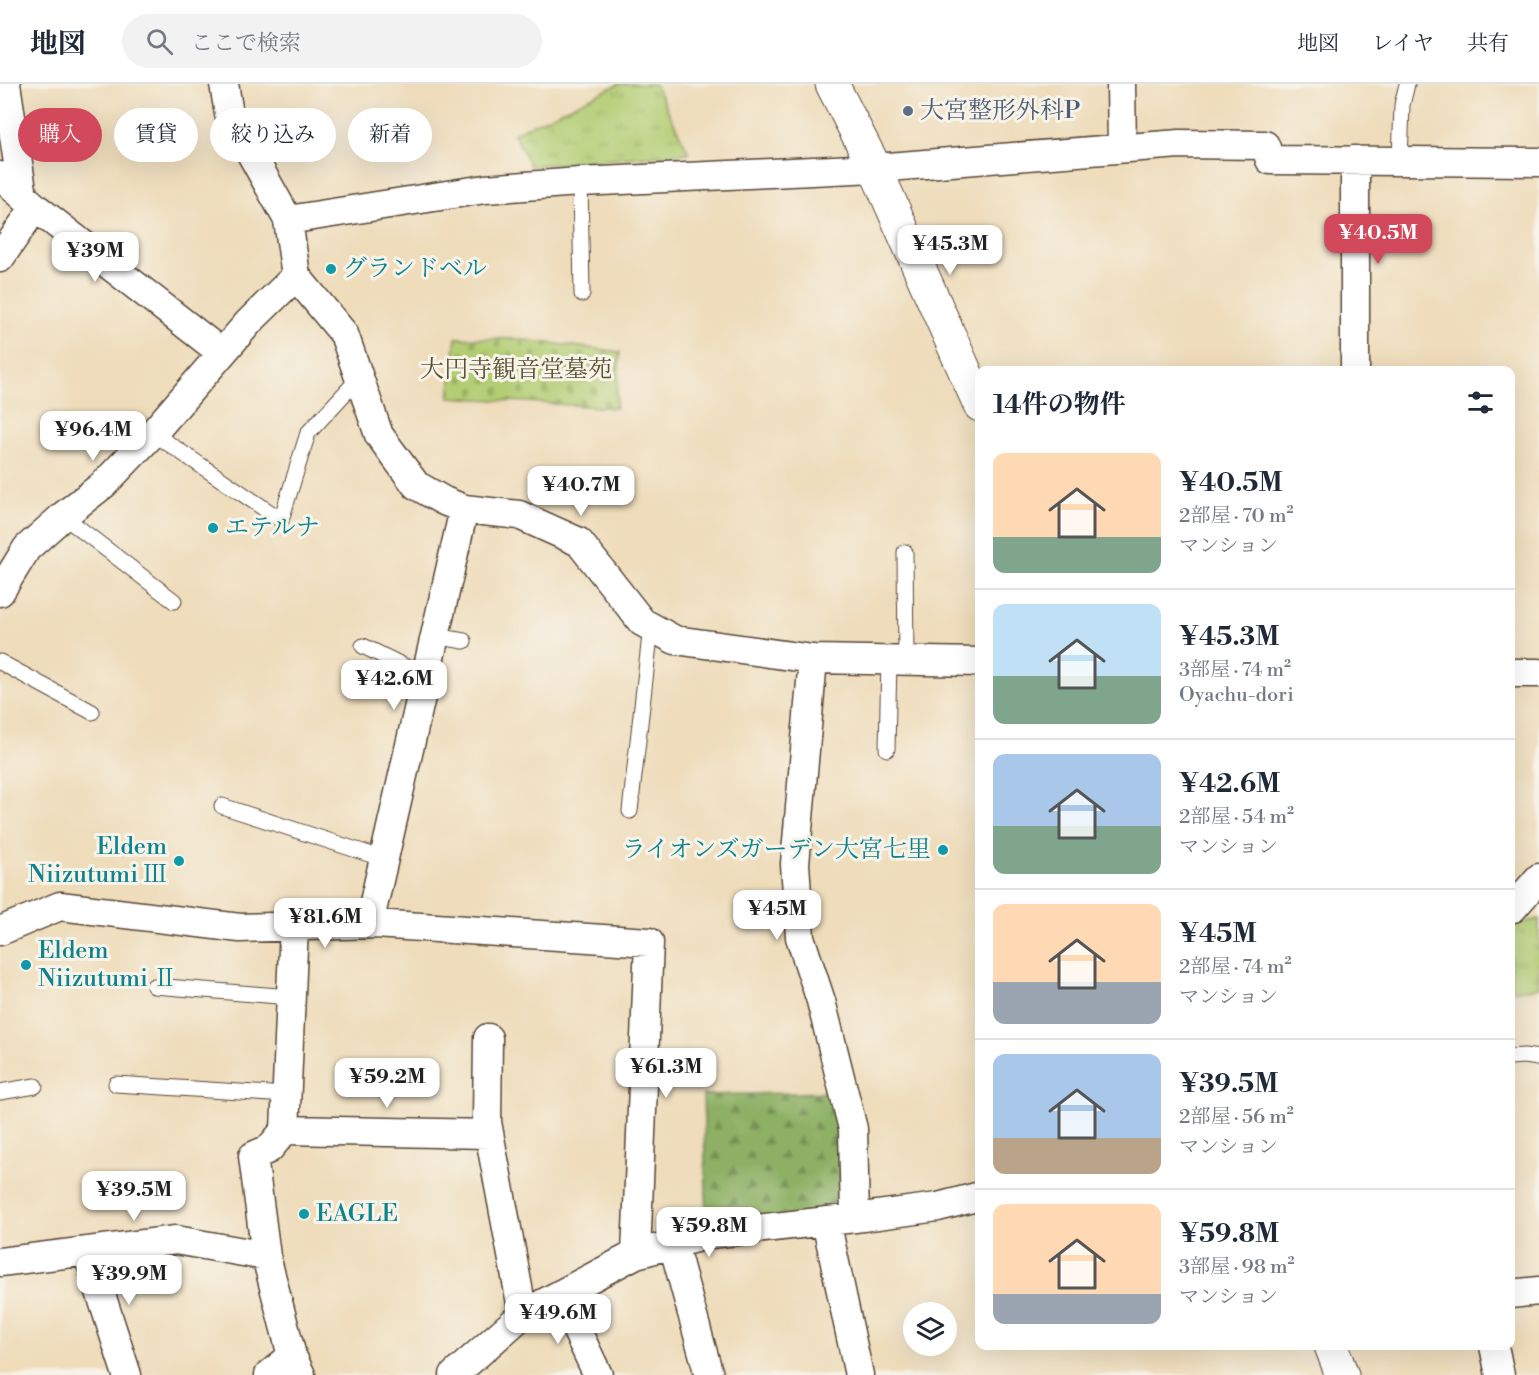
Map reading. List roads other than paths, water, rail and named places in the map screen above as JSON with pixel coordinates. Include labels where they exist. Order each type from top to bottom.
[{"type":"street","points":[[0,258],[29,202],[6,84]]},
{"type":"street","points":[[224,84],[229,114],[288,220],[296,276],[344,334],[379,435],[416,485],[464,509],[519,515],[579,542],[642,622],[675,640],[813,658],[975,662]]},
{"type":"street","points":[[832,84],[874,168],[975,394]]},
{"type":"street","points":[[1121,84],[1122,148]]},
{"type":"street","points":[[288,220],[485,189],[580,182],[874,168],[1179,144],[1265,145],[1270,160],[1539,162]]},
{"type":"street","points":[[1355,160],[1355,366]]},
{"type":"street","points":[[0,176],[29,202],[222,353]]},
{"type":"street","points":[[0,592],[27,548],[104,484],[153,433],[249,322],[296,276]]},
{"type":"street","points":[[369,924],[464,509]]},
{"type":"street","points":[[813,658],[795,864],[800,937],[821,1001],[853,1129],[855,1218]]},
{"type":"street","points":[[1515,673],[1539,673]]},
{"type":"street","points":[[1515,906],[1539,878]]},
{"type":"street","points":[[0,931],[60,906],[240,928],[369,924],[648,942],[636,1254]]},
{"type":"street","points":[[270,1375],[297,1365],[266,1256],[253,1156],[269,1149],[285,1130],[294,926]]},
{"type":"street","points":[[488,1038],[487,1122],[523,1314]]},
{"type":"street","points":[[285,1130],[489,1134]]},
{"type":"street","points":[[454,1375],[523,1314],[636,1254],[710,1234],[938,1207],[975,1197]]},
{"type":"street","points":[[826,1221],[859,1375]]},
{"type":"street","points":[[0,1262],[176,1240],[266,1256]]},
{"type":"street","points":[[673,1244],[709,1375]]},
{"type":"street","points":[[87,1251],[127,1375]]},
{"type":"street","points":[[1515,1293],[1539,1291]]},
{"type":"street","points":[[560,1295],[598,1375]]},
{"type":"street","points":[[1333,1350],[1342,1375]]},
{"type":"street","points":[[1495,1350],[1500,1375]]},
{"type":"lane","points":[[1400,160],[1402,105],[1407,84]]},
{"type":"lane","points":[[580,182],[582,294]]},
{"type":"lane","points":[[153,433],[281,520],[308,433],[359,378]]},
{"type":"lane","points":[[63,516],[174,601]]},
{"type":"lane","points":[[887,749],[897,660],[905,552]]},
{"type":"lane","points":[[630,811],[651,627]]},
{"type":"lane","points":[[435,636],[464,641]]},
{"type":"lane","points":[[363,646],[426,677]]},
{"type":"lane","points":[[0,662],[92,712]]},
{"type":"lane","points":[[222,806],[384,859]]},
{"type":"lane","points":[[154,986],[291,997]]},
{"type":"lane","points":[[1515,1057],[1539,1058]]},
{"type":"lane","points":[[116,1084],[287,1095]]},
{"type":"lane","points":[[0,1092],[35,1086]]},
{"type":"place","name":"大宮整形外科P","points":[[908,111]]},
{"type":"place","name":"グランドベル","points":[[331,269]]},
{"type":"place","name":"エテルナ","points":[[213,528]]},
{"type":"place","name":"ライオンズガーデン大宮七里","points":[[943,850]]},
{"type":"place","name":"Eldem Niizutumi Ⅲ","points":[[179,861]]},
{"type":"place","name":"Eldem Niizutumi Ⅱ","points":[[26,965]]},
{"type":"place","name":"EAGLE","points":[[304,1214]]},
{"type":"park label","name":"大円寺観音堂墓苑","points":[[516,370]]}]
